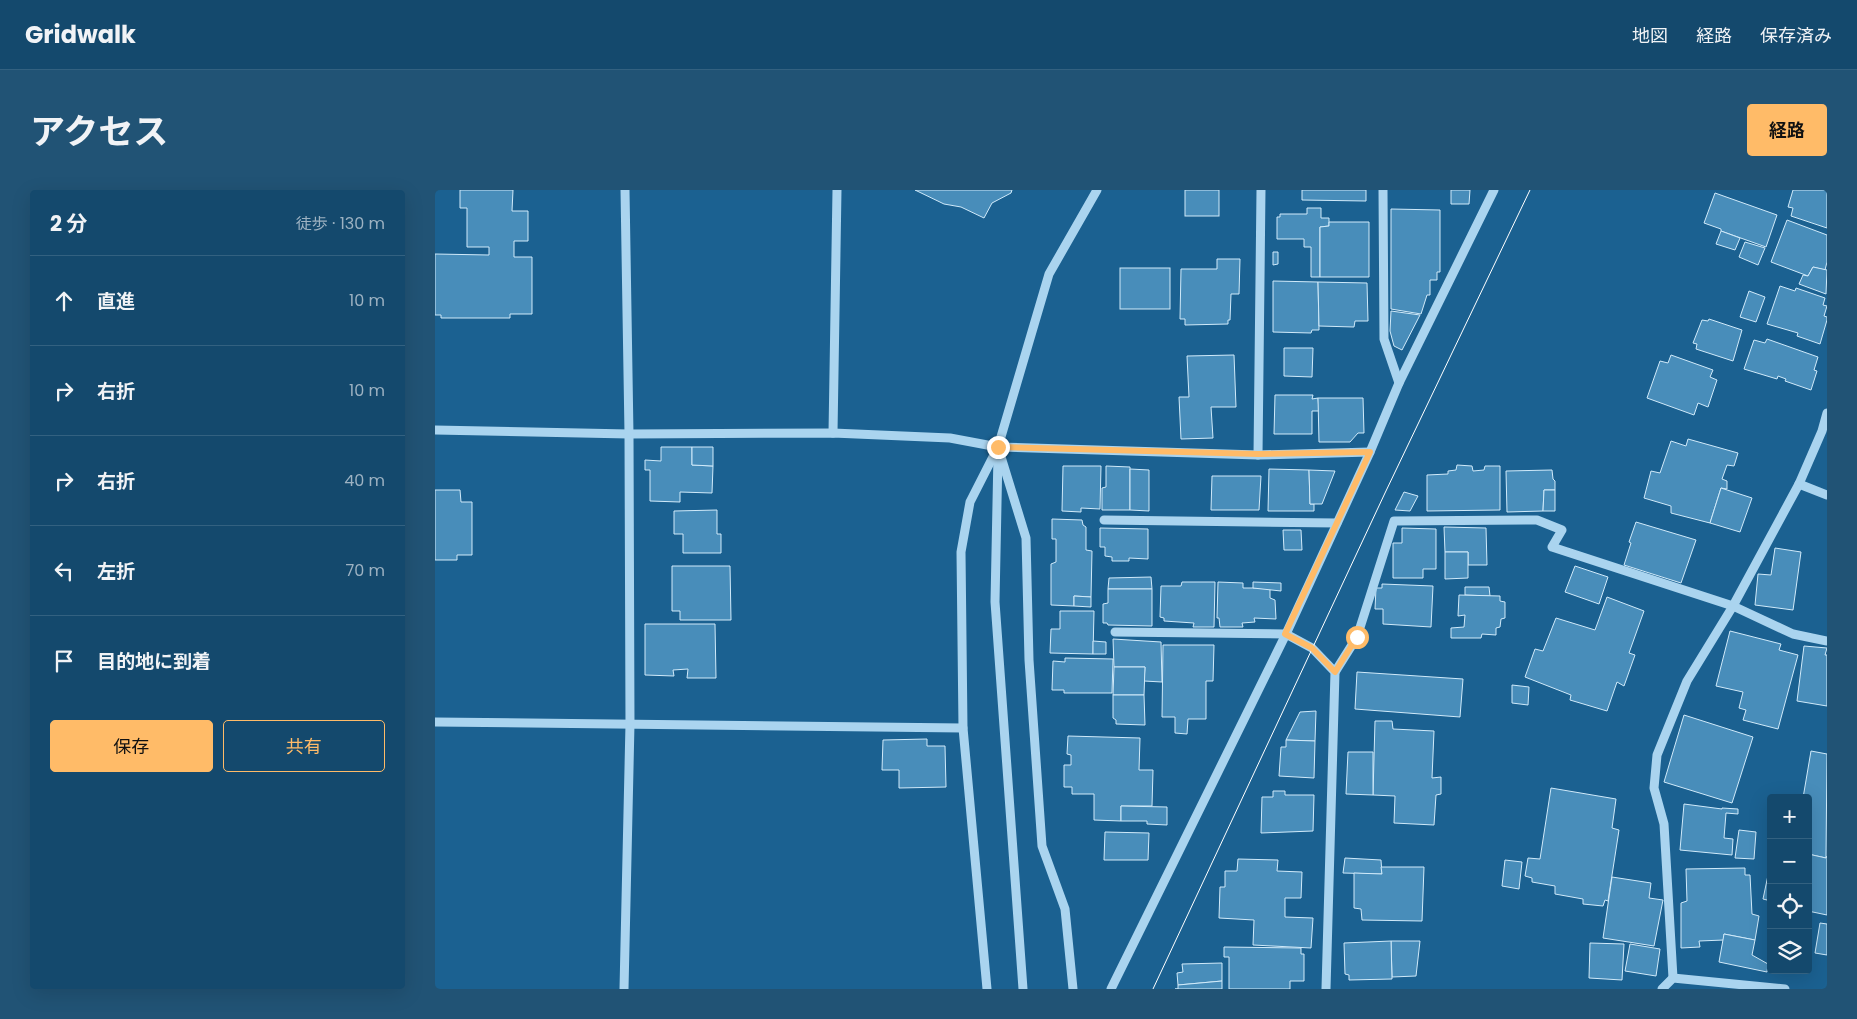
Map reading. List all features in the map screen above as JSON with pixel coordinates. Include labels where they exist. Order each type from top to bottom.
[{"type":"street","points":[[624,989],[630,724],[629,434],[625,190]]},
{"type":"street","points":[[833,433],[837,190]]},
{"type":"street","points":[[987,989],[963,728],[961,552],[970,502],[998,447],[1049,274],[1097,190]]},
{"type":"street","points":[[1258,454],[1261,190]]},
{"type":"street","points":[[1383,190],[1384,339],[1399,383]]},
{"type":"street","points":[[1111,989],[1285,634],[1370,452],[1399,383],[1495,190]]},
{"type":"street","points":[[1662,989],[1673,978],[1664,824],[1654,788],[1657,755],[1687,680],[1733,606],[1799,484],[1822,431],[1827,413]]},
{"type":"street","points":[[435,430],[629,434],[833,433],[949,438],[998,447],[1258,454],[1370,452]]},
{"type":"street","points":[[998,447],[995,602],[1023,989]]},
{"type":"street","points":[[998,447],[1026,538],[1029,660],[1042,846],[1065,909],[1073,989]]},
{"type":"street","points":[[1799,484],[1827,495]]},
{"type":"street","points":[[1104,520],[1337,523]]},
{"type":"street","points":[[1326,989],[1335,672],[1357,637],[1394,521],[1537,520],[1562,530],[1552,547],[1733,606],[1793,634],[1827,641]]},
{"type":"street","points":[[1115,632],[1285,634],[1312,648],[1335,672]]},
{"type":"street","points":[[435,722],[963,728]]},
{"type":"street","points":[[1673,978],[1785,989]]},
{"type":"building","points":[[460,190],[513,190],[512,211],[528,211],[528,241],[514,241],[514,257],[532,257],[532,314],[510,314],[510,318],[441,318],[441,315],[435,315],[435,254],[489,255],[489,247],[467,247],[467,208],[460,208]]},
{"type":"building","points":[[915,190],[1012,190],[1011,193],[992,203],[984,218],[961,207],[944,204]]},
{"type":"building","points":[[1185,190],[1219,190],[1219,216],[1185,216]]},
{"type":"building","points":[[1302,190],[1366,190],[1366,201],[1302,200]]},
{"type":"building","points":[[1451,190],[1470,190],[1469,204],[1451,204]]},
{"type":"building","points":[[1793,190],[1827,190],[1827,228],[1791,216],[1793,208],[1788,207]]},
{"type":"building","points":[[1715,193],[1777,215],[1766,247],[1704,223]]},
{"type":"building","points":[[1307,208],[1321,208],[1321,218],[1329,218],[1329,226],[1320,227],[1320,277],[1311,277],[1311,247],[1304,247],[1304,239],[1277,239],[1277,217],[1280,217],[1280,214],[1307,214]]},
{"type":"building","points":[[1391,209],[1440,210],[1440,272],[1437,272],[1437,280],[1430,280],[1430,295],[1427,295],[1421,314],[1391,309]]},
{"type":"building","points":[[1787,220],[1827,235],[1827,262],[1825,270],[1813,267],[1808,276],[1771,262]]},
{"type":"building","points":[[1329,222],[1369,222],[1369,277],[1320,277],[1320,227],[1329,226]]},
{"type":"building","points":[[1721,231],[1740,238],[1735,250],[1716,244]]},
{"type":"building","points":[[1745,242],[1765,248],[1758,265],[1739,257]]},
{"type":"building","points":[[1273,252],[1278,252],[1278,264],[1273,265]]},
{"type":"building","points":[[1217,259],[1240,259],[1239,294],[1231,294],[1230,320],[1228,320],[1228,324],[1185,325],[1185,319],[1180,319],[1181,269],[1217,269]]},
{"type":"building","points":[[1813,267],[1827,270],[1826,294],[1799,284],[1803,275],[1808,276]]},
{"type":"building","points":[[1120,268],[1170,268],[1170,309],[1120,309]]},
{"type":"building","points":[[1273,281],[1318,282],[1319,330],[1312,330],[1311,333],[1273,332]]},
{"type":"building","points":[[1318,282],[1367,283],[1368,321],[1355,321],[1354,327],[1319,326]]},
{"type":"building","points":[[1780,286],[1795,291],[1796,288],[1825,298],[1823,305],[1827,306],[1824,316],[1827,317],[1827,320],[1820,344],[1797,336],[1798,333],[1767,324]]},
{"type":"building","points":[[1749,291],[1765,297],[1756,322],[1740,317]]},
{"type":"building","points":[[1391,311],[1420,315],[1402,350],[1394,346],[1390,331]]},
{"type":"building","points":[[1709,319],[1742,330],[1733,361],[1696,349],[1697,344],[1693,343],[1702,320],[1708,321]]},
{"type":"building","points":[[1767,339],[1818,357],[1814,370],[1817,371],[1811,390],[1785,381],[1786,379],[1778,376],[1777,379],[1744,369],[1754,340],[1765,343]]},
{"type":"building","points":[[1284,348],[1313,348],[1312,377],[1284,376]]},
{"type":"building","points":[[1234,355],[1236,407],[1211,407],[1213,438],[1181,439],[1179,397],[1189,397],[1187,356]]},
{"type":"building","points":[[1671,355],[1713,370],[1710,377],[1717,380],[1708,407],[1698,403],[1694,415],[1647,398],[1660,361],[1668,363]]},
{"type":"building","points":[[1275,395],[1313,395],[1312,399],[1318,398],[1319,411],[1312,411],[1312,434],[1274,434]]},
{"type":"building","points":[[1318,398],[1363,398],[1364,433],[1358,433],[1350,442],[1319,442]]},
{"type":"building","points":[[1688,439],[1738,453],[1734,466],[1727,465],[1722,479],[1727,481],[1727,489],[1721,488],[1710,523],[1671,513],[1671,506],[1644,498],[1651,471],[1660,473],[1671,441],[1686,446]]},
{"type":"building","points":[[661,447],[692,447],[692,465],[713,466],[712,493],[680,492],[680,502],[650,501],[650,470],[645,470],[645,460],[661,461]]},
{"type":"building","points":[[692,447],[713,447],[713,466],[692,465]]},
{"type":"building","points":[[1457,465],[1472,466],[1473,471],[1484,470],[1485,466],[1500,466],[1500,510],[1427,511],[1427,475],[1448,474],[1448,471],[1456,470]]},
{"type":"building","points":[[1063,466],[1101,466],[1100,509],[1081,508],[1081,512],[1062,511]]},
{"type":"building","points":[[1106,466],[1130,467],[1130,510],[1102,510],[1102,488],[1106,487]]},
{"type":"building","points":[[1130,469],[1149,470],[1149,511],[1130,510]]},
{"type":"building","points":[[1269,469],[1309,470],[1310,504],[1314,504],[1314,511],[1268,511]]},
{"type":"building","points":[[1309,470],[1335,471],[1322,504],[1310,504]]},
{"type":"building","points":[[1552,470],[1555,490],[1544,490],[1543,511],[1507,512],[1506,471]]},
{"type":"building","points":[[1212,476],[1261,476],[1259,510],[1211,510]]},
{"type":"building","points":[[1721,488],[1752,498],[1740,532],[1710,523]]},
{"type":"building","points":[[435,490],[460,490],[461,502],[472,502],[472,555],[457,555],[457,560],[435,560]]},
{"type":"building","points":[[1544,490],[1555,490],[1555,511],[1543,511]]},
{"type":"building","points":[[1404,492],[1418,496],[1410,511],[1395,510]]},
{"type":"building","points":[[717,510],[717,534],[721,534],[721,553],[683,553],[683,534],[674,534],[674,511]]},
{"type":"building","points":[[1052,519],[1082,520],[1083,525],[1086,527],[1086,550],[1092,551],[1091,597],[1074,596],[1074,606],[1051,605],[1051,564],[1056,562],[1056,539],[1052,539]]},
{"type":"building","points":[[1636,522],[1696,540],[1681,583],[1624,565]]},
{"type":"building","points":[[1444,527],[1486,528],[1487,565],[1468,565],[1468,552],[1445,552]]},
{"type":"building","points":[[1100,528],[1148,529],[1148,559],[1129,558],[1129,561],[1112,561],[1112,557],[1105,556],[1105,547],[1100,547]]},
{"type":"building","points":[[1402,528],[1436,529],[1436,569],[1423,569],[1423,578],[1393,578],[1393,543],[1402,543]]},
{"type":"building","points":[[1283,530],[1301,530],[1302,550],[1284,550]]},
{"type":"building","points":[[1775,548],[1801,552],[1793,610],[1755,605],[1758,574],[1771,575]]},
{"type":"building","points":[[1445,552],[1468,552],[1468,578],[1445,579]]},
{"type":"building","points":[[672,566],[730,566],[731,620],[680,620],[680,611],[672,611]]},
{"type":"building","points":[[1575,566],[1608,577],[1599,604],[1565,592]]},
{"type":"building","points":[[1151,577],[1152,589],[1108,589],[1109,578]]},
{"type":"building","points":[[1182,582],[1215,582],[1214,627],[1193,627],[1194,623],[1164,621],[1164,618],[1160,617],[1161,586],[1181,586]]},
{"type":"building","points":[[1218,582],[1243,583],[1243,588],[1270,588],[1270,598],[1275,600],[1276,619],[1254,618],[1255,622],[1242,623],[1243,627],[1220,627],[1219,618],[1217,618]]},
{"type":"building","points":[[1253,582],[1281,583],[1281,591],[1253,588]]},
{"type":"building","points":[[1382,584],[1433,586],[1431,627],[1383,624],[1383,609],[1375,609],[1376,588],[1382,588]]},
{"type":"building","points":[[1465,587],[1489,587],[1490,596],[1465,595]]},
{"type":"building","points":[[1108,589],[1152,589],[1152,626],[1108,625],[1103,623],[1103,604],[1108,603]]},
{"type":"building","points":[[1459,595],[1500,596],[1500,601],[1505,602],[1505,618],[1501,619],[1500,627],[1496,628],[1496,635],[1482,634],[1481,638],[1451,638],[1451,628],[1464,627],[1465,615],[1458,616]]},
{"type":"building","points":[[1074,596],[1091,597],[1091,607],[1074,606]]},
{"type":"building","points":[[1607,597],[1644,611],[1629,653],[1635,655],[1624,686],[1617,682],[1607,711],[1570,700],[1571,695],[1525,677],[1535,649],[1543,651],[1556,618],[1595,630]]},
{"type":"building","points":[[1060,611],[1094,611],[1093,654],[1050,653],[1051,629],[1060,629]]},
{"type":"building","points":[[645,624],[715,624],[716,678],[687,678],[688,669],[673,670],[674,676],[645,675]]},
{"type":"building","points":[[1730,631],[1781,644],[1779,650],[1798,655],[1778,729],[1743,720],[1746,710],[1739,708],[1743,692],[1716,686]]},
{"type":"building","points":[[1113,639],[1161,642],[1162,682],[1144,681],[1145,667],[1114,667]]},
{"type":"building","points":[[1093,641],[1106,642],[1106,654],[1093,654]]},
{"type":"building","points":[[1163,645],[1214,645],[1213,681],[1206,681],[1206,719],[1188,719],[1187,734],[1175,733],[1175,717],[1162,717]]},
{"type":"building","points":[[1804,646],[1827,648],[1825,655],[1827,655],[1827,706],[1797,701]]},
{"type":"building","points":[[1065,658],[1113,659],[1112,693],[1064,693],[1064,690],[1052,690],[1053,661],[1065,662]]},
{"type":"building","points":[[1114,667],[1145,667],[1144,695],[1113,695]]},
{"type":"building","points":[[1357,672],[1463,679],[1460,717],[1355,709]]},
{"type":"building","points":[[1512,685],[1529,687],[1528,705],[1512,703]]},
{"type":"building","points":[[1113,695],[1144,695],[1145,725],[1116,724],[1116,720],[1113,718]]},
{"type":"building","points":[[1316,711],[1315,741],[1286,740],[1300,712]]},
{"type":"building","points":[[1684,715],[1753,737],[1732,803],[1664,782]]},
{"type":"building","points":[[1375,721],[1392,721],[1393,729],[1434,731],[1432,778],[1441,777],[1441,794],[1436,795],[1434,825],[1394,823],[1395,796],[1373,795]]},
{"type":"building","points":[[1068,736],[1140,738],[1139,770],[1153,770],[1152,806],[1121,806],[1121,821],[1094,820],[1094,794],[1072,794],[1072,787],[1064,787],[1064,765],[1071,765],[1071,755],[1067,754]]},
{"type":"building","points":[[927,739],[927,746],[945,746],[946,787],[899,788],[899,770],[882,770],[883,740]]},
{"type":"building","points":[[1286,740],[1315,741],[1314,778],[1279,776],[1281,747],[1286,747]]},
{"type":"building","points":[[1811,751],[1827,754],[1826,858],[1812,855],[1812,794],[1804,794]]},
{"type":"building","points":[[1348,752],[1373,752],[1373,795],[1346,794]]},
{"type":"building","points":[[1551,788],[1616,799],[1612,828],[1619,830],[1608,901],[1605,900],[1603,906],[1583,904],[1583,899],[1555,894],[1555,886],[1532,882],[1532,878],[1525,876],[1528,858],[1540,859]]},
{"type":"building","points":[[1273,791],[1285,791],[1285,795],[1314,795],[1313,831],[1261,833],[1262,797],[1273,797]]},
{"type":"building","points":[[1684,804],[1738,809],[1738,814],[1726,813],[1724,838],[1733,839],[1732,855],[1680,850]]},
{"type":"building","points":[[1121,806],[1167,807],[1167,825],[1147,824],[1147,821],[1121,821]]},
{"type":"building","points":[[1739,830],[1756,832],[1754,859],[1735,858]]},
{"type":"building","points":[[1105,832],[1149,833],[1148,860],[1104,860]]},
{"type":"building","points":[[1812,855],[1826,858],[1827,856],[1827,915],[1812,912]]},
{"type":"building","points":[[1345,858],[1381,860],[1382,874],[1343,873]]},
{"type":"building","points":[[1238,859],[1278,860],[1277,871],[1302,872],[1301,898],[1285,898],[1285,917],[1313,918],[1311,948],[1253,945],[1254,920],[1219,918],[1220,887],[1225,887],[1225,871],[1237,871]]},
{"type":"building","points":[[1505,860],[1522,862],[1519,889],[1502,886]]},
{"type":"building","points":[[1381,867],[1424,867],[1422,921],[1362,920],[1361,909],[1354,908],[1354,873],[1382,874]]},
{"type":"building","points":[[1745,868],[1745,875],[1750,875],[1752,914],[1759,916],[1755,940],[1724,934],[1724,940],[1699,941],[1700,947],[1681,948],[1681,903],[1687,901],[1686,869]]},
{"type":"building","points":[[1612,877],[1651,883],[1649,898],[1663,900],[1654,946],[1603,938]]},
{"type":"building","points":[[1767,880],[1767,900],[1763,899]]},
{"type":"building","points":[[1820,923],[1827,924],[1827,955],[1815,953]]},
{"type":"building","points":[[1724,934],[1755,940],[1752,955],[1767,963],[1767,972],[1719,962]]},
{"type":"building","points":[[1391,941],[1420,941],[1416,976],[1392,977]]},
{"type":"building","points":[[1391,941],[1392,979],[1349,980],[1349,975],[1345,974],[1344,943]]},
{"type":"building","points":[[1590,943],[1624,944],[1622,980],[1589,978]]},
{"type":"building","points":[[1630,944],[1660,949],[1656,976],[1625,971]]},
{"type":"building","points":[[1224,947],[1301,948],[1301,954],[1304,954],[1304,981],[1290,981],[1290,989],[1229,989],[1229,957],[1224,957]]},
{"type":"building","points":[[1222,963],[1222,981],[1178,985],[1177,973],[1183,972],[1182,964]]},
{"type":"building","points":[[1222,981],[1222,989],[1178,989],[1178,985]]},
{"type":"tram line","points":[[1153,989],[1385,493],[1530,190]]},
{"type":"route","points":[[998,447],[1258,454],[1370,452],[1285,634],[1312,648],[1335,672],[1357,637]]}]
